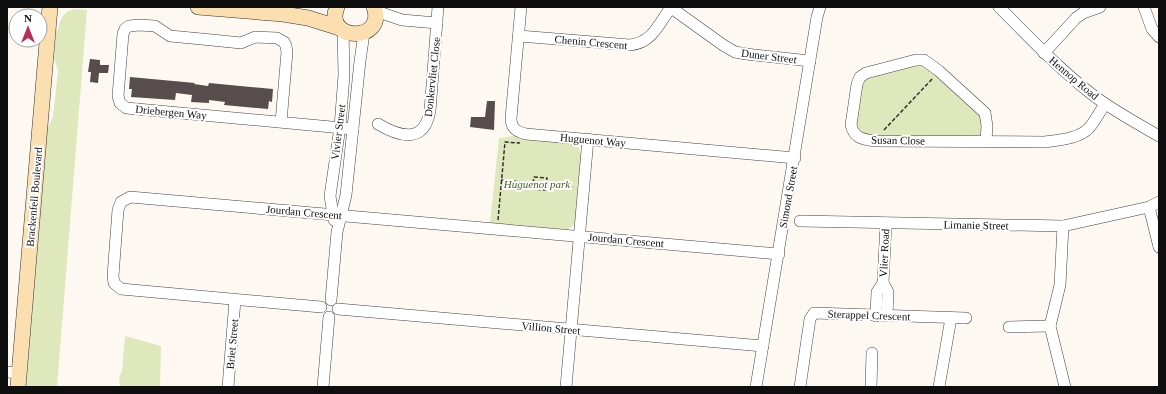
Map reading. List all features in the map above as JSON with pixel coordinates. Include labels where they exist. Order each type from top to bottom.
[{"type":"street","name":"Brackenfell Boulevard","points":[[15,377],[50,7]]},
{"type":"street","points":[[198,7],[283,14],[308,18],[353,34],[372,19]]},
{"type":"street","points":[[337,7],[335,16],[342,29]]},
{"type":"street","name":"Donkervliet Close","points":[[378,124],[392,132],[416,134],[424,128],[427,123],[430,111],[438,7]]},
{"type":"street","points":[[521,7],[511,122],[515,129],[521,133]]},
{"type":"street","name":"Chenin Crescent","points":[[519,36],[637,45],[650,37],[670,7]]},
{"type":"street","name":"Duner Street","points":[[670,7],[735,52],[810,61]]},
{"type":"street","name":"Simond Street","points":[[756,387],[820,7]]},
{"type":"street","name":"Hennop Road","points":[[999,7],[1044,53],[1088,92],[1105,104],[1159,136]]},
{"type":"street","points":[[1044,53],[1076,18],[1083,13],[1100,7]]},
{"type":"street","points":[[1144,7],[1152,29],[1159,37]]},
{"type":"street","name":"Vivier Street","points":[[337,215],[346,195],[353,128],[372,19]]},
{"type":"street","name":"Donkervliet Close","points":[[372,19],[437,23]]},
{"type":"street","name":"Driebergen Way","points":[[281,122],[287,52],[286,46],[282,40],[277,38],[258,37],[241,43],[170,36],[156,26],[139,25],[129,26],[125,29],[123,34],[118,96],[120,103],[126,108],[281,122],[353,128]]},
{"type":"street","name":"Vivier Street","points":[[331,300],[337,215],[330,196],[340,127],[344,69],[342,29]]},
{"type":"street","name":"Susan Close","points":[[986,141],[987,126],[985,113],[927,62],[919,59],[866,73],[860,77],[857,84],[850,125],[856,136],[864,139],[1044,142],[1074,137],[1089,128],[1105,104]]},
{"type":"street","name":"Huguenot Way","points":[[521,133],[795,158]]},
{"type":"street","points":[[566,387],[588,140]]},
{"type":"street","name":"Jourdan Crescent","points":[[321,307],[123,290],[116,286],[113,276],[118,210],[121,202],[130,197],[779,254]]},
{"type":"street","name":"Limanie Street","points":[[800,221],[1063,226],[1154,205],[1159,247]]},
{"type":"street","name":"Vlier Road","points":[[881,316],[877,292],[883,283],[886,223]]},
{"type":"street","points":[[1063,226],[1060,285],[1050,326],[1065,387]]},
{"type":"street","name":"Briet Street","points":[[228,387],[235,300]]},
{"type":"street","points":[[326,300],[335,301],[338,305],[338,309],[335,314],[329,317],[322,312],[321,307],[326,300]]},
{"type":"street","name":"Villion Street","points":[[338,309],[763,346]]},
{"type":"street","name":"Sterappel Crescent","points":[[800,387],[810,319],[813,314],[966,318]]},
{"type":"street","points":[[323,387],[329,317]]},
{"type":"street","points":[[939,387],[951,318]]},
{"type":"street","points":[[1009,327],[1050,326]]},
{"type":"street","points":[[871,387],[872,353]]},
{"type":"path","points":[[874,140],[939,71]]},
{"type":"path","points":[[497,229],[505,142],[520,144],[521,133]]},
{"type":"path","points":[[534,177],[547,178],[545,190],[533,189],[533,183],[534,177]]},
{"type":"path","points":[[501,180],[533,183]]},
{"type":"path","points":[[546,185],[584,188]]},
{"type":"green space","points":[[75,9],[87,10],[57,387],[25,387],[46,131],[53,117],[58,71],[54,57],[56,30],[58,30],[63,16]]},
{"type":"green space","points":[[922,64],[979,112],[983,125],[980,135],[977,137],[865,136],[859,133],[854,121],[860,87],[866,78]]},
{"type":"green space","name":"Huguenot park","points":[[514,136],[522,139],[572,143],[579,148],[581,156],[576,220],[573,225],[566,230],[490,224],[499,138]]},
{"type":"green space","points":[[125,336],[161,346],[160,387],[120,387],[119,378],[122,371]]},
{"type":"building","points":[[90,59],[100,60],[100,65],[109,65],[108,73],[99,73],[98,83],[90,82],[91,72],[88,72]]},
{"type":"building","points":[[130,77],[195,83],[194,84],[208,86],[209,83],[273,89],[272,102],[269,101],[268,109],[224,105],[225,102],[209,100],[209,103],[191,102],[192,95],[176,93],[175,100],[131,97],[132,89],[129,89]]},
{"type":"building","points":[[487,101],[495,101],[494,130],[470,127],[471,117],[485,117]]}]
